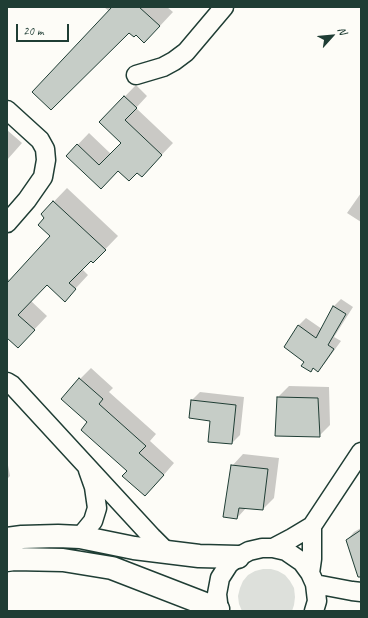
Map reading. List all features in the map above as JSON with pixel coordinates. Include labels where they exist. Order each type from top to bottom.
[{"type":"main road","points":[[7,539],[58,536],[80,537],[134,548],[199,556],[238,556]]},
{"type":"main road","points":[[7,560],[64,560],[112,568],[219,610]]},
{"type":"street","points":[[136,75],[163,67],[186,52],[224,7]]},
{"type":"street","points":[[7,110],[40,140],[44,149],[46,160],[43,177],[27,200],[7,223]]},
{"type":"street","points":[[7,382],[12,385],[167,552]]},
{"type":"street","points":[[273,548],[312,526],[361,452]]},
{"type":"street","points":[[80,537],[93,521],[97,508],[94,487],[86,466]]},
{"type":"street","points":[[312,526],[312,578],[317,601],[314,611]]},
{"type":"street","points":[[219,610],[217,594],[220,578],[229,564],[238,556],[249,551],[262,548],[273,548],[286,551],[302,562],[312,578],[352,591],[361,592]]},
{"type":"shaded area","points":[[263,569],[278,571],[285,575],[290,581],[294,588],[295,597],[292,611],[242,611],[238,596],[243,581],[248,575]]},
{"type":"building","points":[[112,7],[139,7],[160,26],[144,43],[136,35],[134,37],[129,33],[51,110],[32,92]]},
{"type":"building","points":[[124,96],[137,108],[125,120],[162,155],[142,177],[137,173],[129,181],[118,171],[101,189],[66,156],[77,144],[99,165],[121,143],[99,122]]},
{"type":"building","points":[[53,201],[106,250],[93,263],[91,261],[69,283],[76,289],[65,302],[47,285],[18,315],[35,330],[18,348],[7,338],[7,283],[50,236],[38,225],[44,218],[41,214]]},
{"type":"building","points":[[333,306],[346,314],[328,345],[334,349],[318,372],[313,368],[311,372],[301,366],[304,362],[284,347],[298,325],[316,338]]},
{"type":"building","points":[[79,378],[103,399],[99,404],[146,446],[139,453],[164,475],[145,496],[122,476],[127,471],[81,430],[87,422],[61,399]]},
{"type":"building","points":[[277,397],[318,398],[320,437],[275,436]]},
{"type":"building","points":[[191,400],[236,405],[232,444],[208,442],[210,421],[189,418]]},
{"type":"building","points":[[231,465],[268,469],[263,510],[239,508],[237,519],[223,517]]},
{"type":"building","points":[[361,530],[361,577],[358,577],[346,540]]}]
